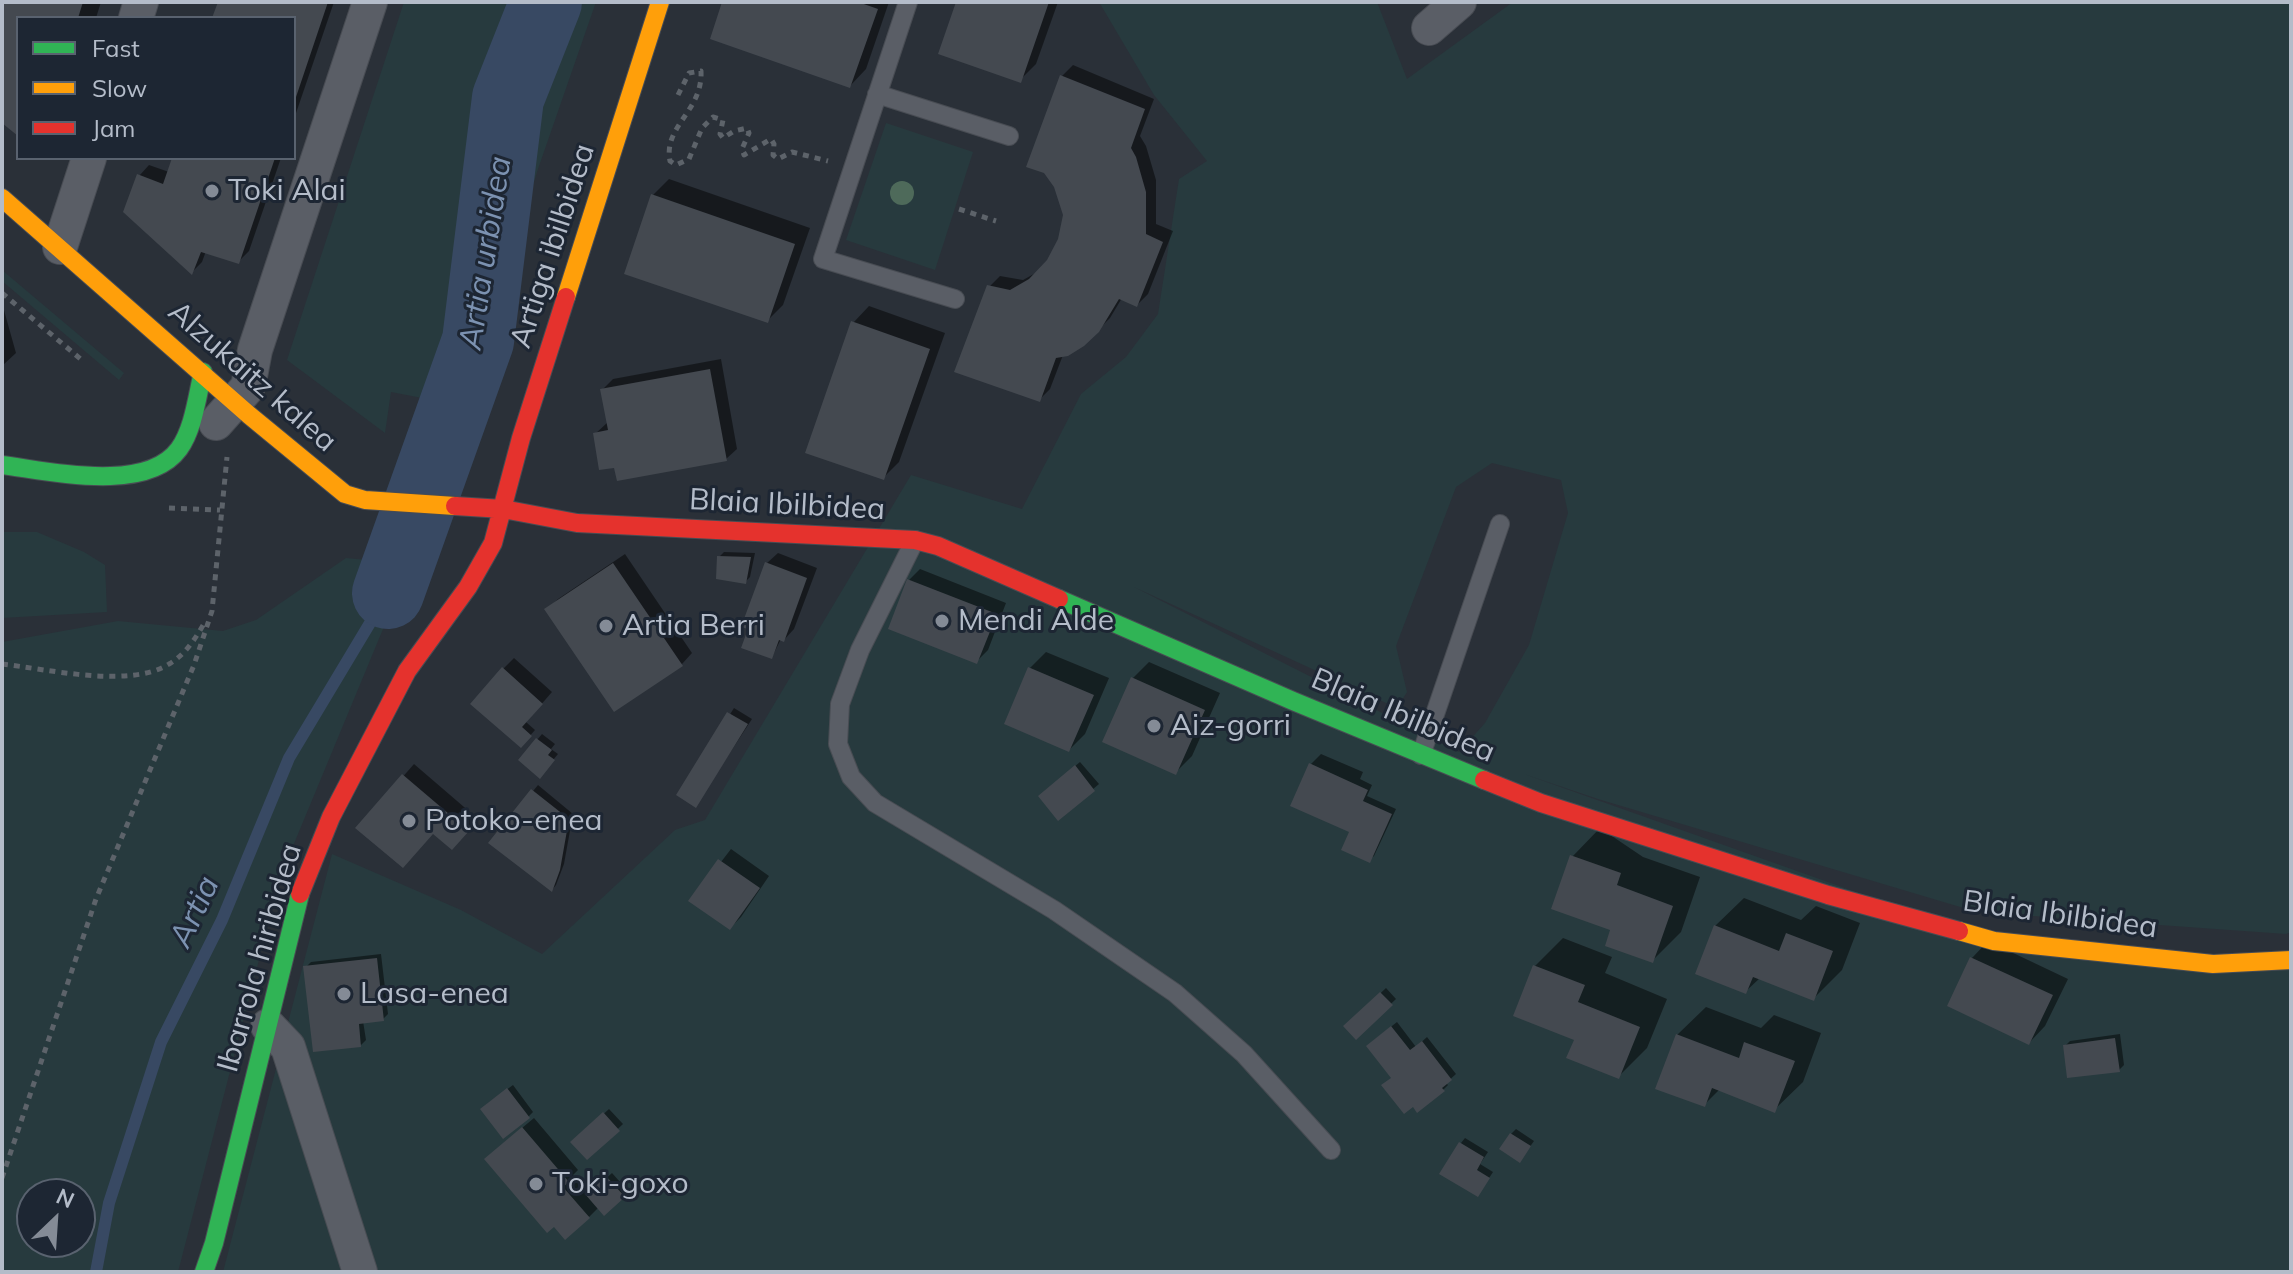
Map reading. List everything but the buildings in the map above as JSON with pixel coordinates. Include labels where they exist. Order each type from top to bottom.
[{"type":"street","points":[[226,427],[248,387],[255,350],[370,2]]},
{"type":"street","name":"Artiga ibilbidea","points":[[503,509],[521,438],[660,2]]},
{"type":"street","points":[[1429,28],[1459,2]]},
{"type":"street","points":[[60,247],[88,160]]},
{"type":"street","name":"Alzukaitz kalea","points":[[2,198],[203,372],[226,427],[345,494],[365,500],[503,509]]},
{"type":"street","points":[[2,465],[110,476],[161,468],[179,450],[193,417],[203,372]]},
{"type":"street","name":"Blaia Ibilbidea","points":[[503,509],[577,523],[915,540],[938,546],[1421,755],[1541,803],[1828,895],[1994,941],[2213,964],[2291,960]]},
{"type":"street","name":"Ibarrola hiribidea","points":[[204,1272],[300,894],[331,817],[407,671],[468,587],[493,543],[503,509]]},
{"type":"street","points":[[268,1026],[288,1047],[360,1272]]},
{"type":"lane","points":[[908,2],[823,259],[955,299]]},
{"type":"lane","points":[[877,94],[1009,136]]},
{"type":"lane","points":[[1421,755],[1500,524]]},
{"type":"lane","points":[[915,540],[860,650],[840,704],[838,744],[851,777],[875,803],[1054,910],[1175,993],[1244,1054],[1331,1150]]},
{"type":"path","points":[[674,103],[689,73],[701,71],[701,85],[692,109],[670,142],[670,161],[676,165],[689,159],[702,128],[713,117],[723,120],[720,134],[723,138],[747,128],[749,133],[742,149],[744,155],[771,139],[773,155],[778,159],[792,152],[806,154]]},
{"type":"path","points":[[959,209],[996,221]]},
{"type":"path","points":[[2,293],[83,361]]},
{"type":"path","points":[[2,1178],[96,899],[194,665],[212,611],[226,427]]},
{"type":"path","points":[[2,664],[135,677],[168,665],[191,646],[212,611]]},
{"type":"green space","points":[[404,2],[596,2],[538,169],[464,406],[391,392],[385,433],[287,360]]},
{"type":"green space","points":[[1099,2],[1377,2],[1407,79],[1513,2],[2291,2],[2291,932],[1977,912],[1524,774],[1994,941],[2291,960],[2291,1272],[223,1272],[332,854],[461,910],[542,954],[675,830],[705,820],[911,475],[1022,509],[1081,394],[1126,357],[1158,314],[1179,179],[1207,161],[1154,95]],"holes":[[[1492,463],[1561,480],[1568,513],[1529,645],[1485,723],[1459,752],[1134,587],[1397,708],[1407,692],[1396,646],[1456,487]]]},
{"type":"green space","points":[[886,123],[973,152],[935,270],[846,240]]},
{"type":"green space","points":[[2,270],[124,373],[119,380],[2,281]]},
{"type":"green space","points":[[2,532],[37,532],[84,552],[105,565],[107,612],[2,618]]},
{"type":"green space","points":[[346,558],[410,564],[281,875],[178,1272],[2,1272],[2,642],[118,621],[223,631],[256,620]]},
{"type":"waterway","name":"Artia urbidea","points":[[388,593],[478,341],[508,98],[546,2]]},
{"type":"waterway","name":"Artia","points":[[96,1272],[109,1203],[161,1042],[222,920],[289,758],[388,593]]},
{"type":"traffic: fast","points":[[2,465],[96,476],[144,471],[164,463],[184,441],[203,372]]},
{"type":"traffic: fast","points":[[1059,599],[1484,780]]},
{"type":"traffic: fast","points":[[204,1272],[214,1243],[300,894]]},
{"type":"traffic: slow","points":[[566,297],[660,2]]},
{"type":"traffic: slow","points":[[2,198],[249,415],[345,494],[365,500],[455,506]]},
{"type":"traffic: slow","points":[[1959,931],[1994,941],[2213,964],[2291,960]]},
{"type":"traffic: jam","points":[[300,894],[331,817],[407,671],[468,587],[493,543],[521,438],[566,297]]},
{"type":"traffic: jam","points":[[455,506],[503,509],[577,523],[915,540],[938,546],[1059,599]]},
{"type":"traffic: jam","points":[[1484,780],[1541,803],[1828,895],[1959,931]]},
{"type":"place","name":"Toki Alai","points":[[212,191]]},
{"type":"place","name":"Mendi Alde","points":[[942,621]]},
{"type":"place","name":"Artia Berri","points":[[606,626]]},
{"type":"place","name":"Aiz-gorri","points":[[1154,726]]},
{"type":"place","name":"Potoko-enea","points":[[409,821]]},
{"type":"place","name":"Lasa-enea","points":[[344,994]]},
{"type":"place","name":"Toki-goxo","points":[[536,1184]]}]
